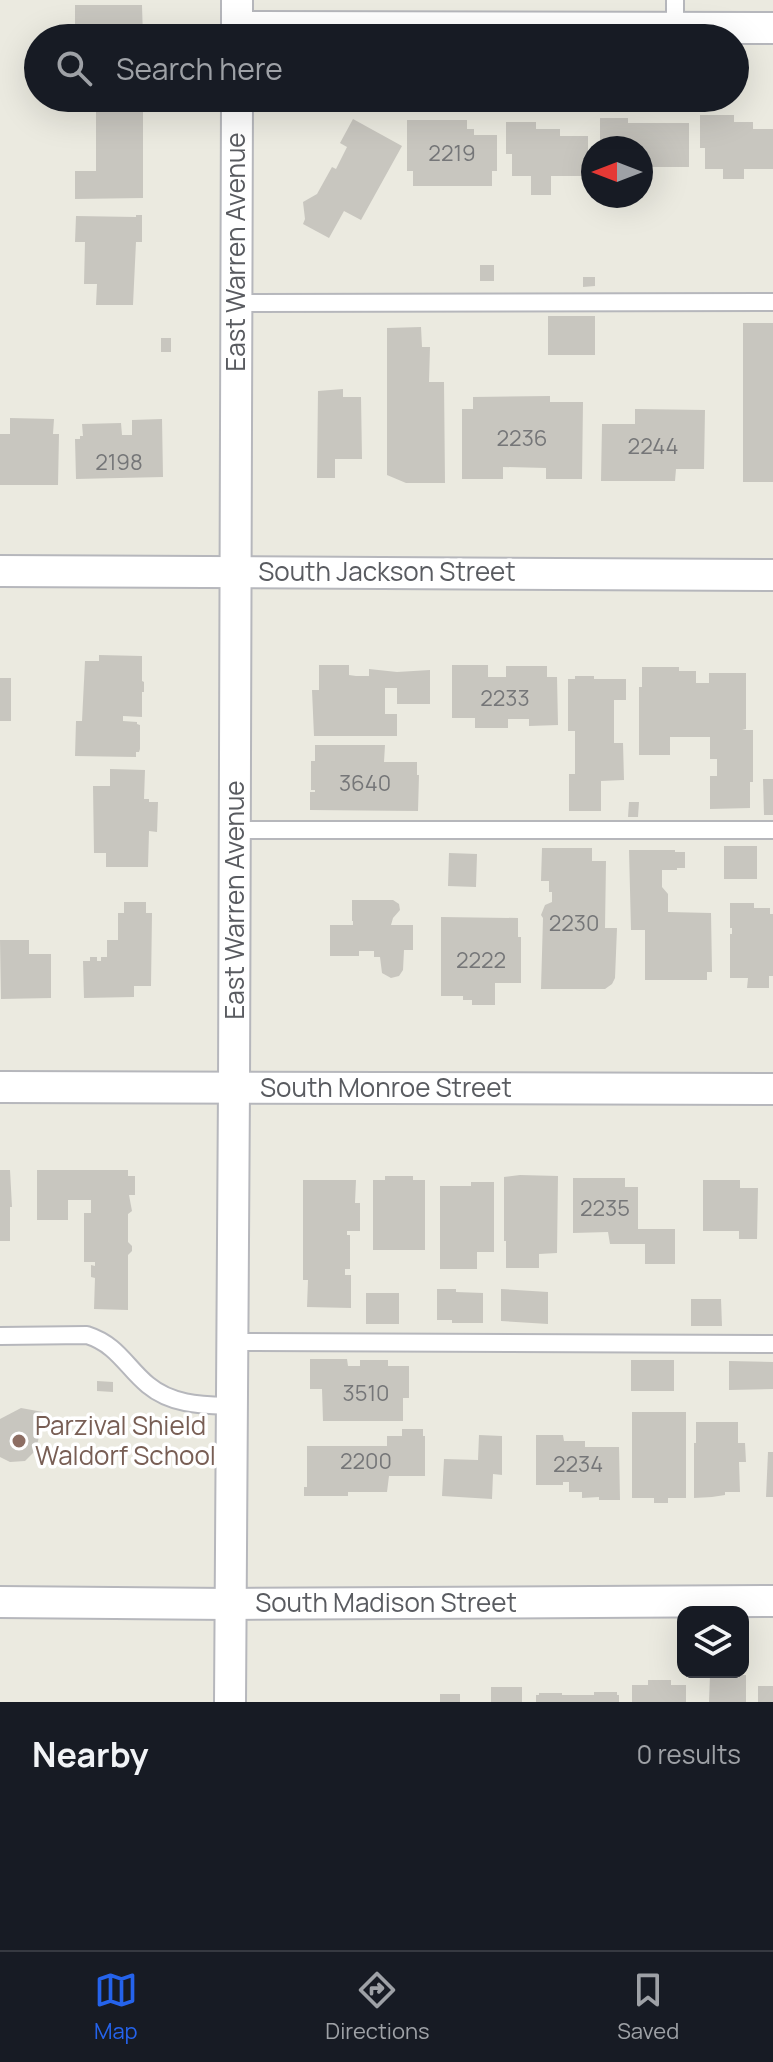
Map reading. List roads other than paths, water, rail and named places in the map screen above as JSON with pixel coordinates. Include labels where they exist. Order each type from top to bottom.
[{"type":"street","points":[[237,22],[675,14],[745,24]]},
{"type":"street","points":[[749,25],[773,28]]},
{"type":"street","name":"East Warren Avenue","points":[[230,1702],[237,112]]},
{"type":"street","name":"South Jackson Street","points":[[0,571],[773,575]]},
{"type":"street","name":"South Monroe Street","points":[[0,1087],[773,1089]]},
{"type":"street","name":"South Madison Street","points":[[0,1602],[773,1601]]},
{"type":"lane","points":[[235,303],[773,302]]},
{"type":"lane","points":[[235,830],[773,830]]},
{"type":"lane","points":[[0,1336],[87,1335],[100,1339],[117,1351],[148,1385],[163,1395],[198,1405],[231,1406]]},
{"type":"lane","points":[[232,1342],[773,1344]]},
{"type":"place","name":"Parzival Shield Waldorf School","points":[[19,1441]]}]
